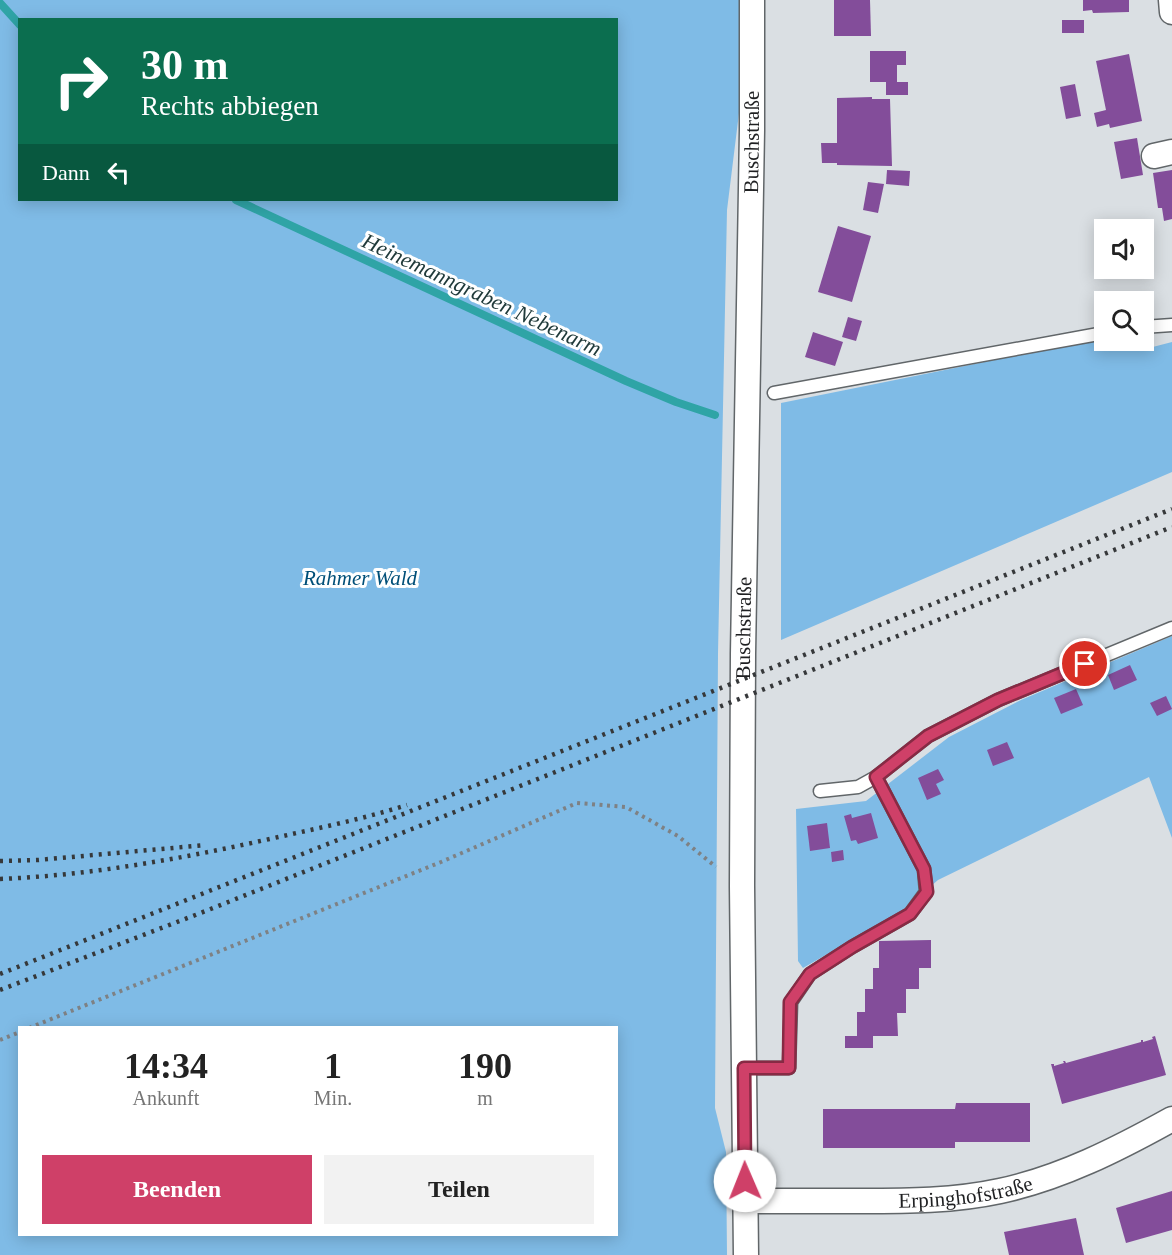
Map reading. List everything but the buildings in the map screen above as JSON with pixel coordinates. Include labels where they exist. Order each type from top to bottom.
[{"type":"street","name":"Buschstraße","points":[[746,1255],[742,897],[743,666],[752,166],[752,0]]},
{"type":"street","points":[[1171,0],[1172,12]]},
{"type":"street","name":"Erpinghofstraße","points":[[746,1201],[931,1200],[963,1198],[1001,1191],[1077,1167],[1115,1150],[1172,1119]]},
{"type":"lane","points":[[1154,326],[1172,325]]},
{"type":"lane","points":[[774,393],[1094,335]]},
{"type":"lane","points":[[820,791],[858,787],[876,777],[928,736],[998,700],[1172,628]]},
{"type":"lane","points":[[744,1068],[789,1068],[790,1002],[810,974],[910,914],[927,892],[924,869],[876,777]]},
{"type":"path","points":[[34,1026],[441,862],[577,803],[626,807],[678,836],[724,873]]},
{"type":"path","points":[[0,1040],[18,1033]]},
{"type":"green space","name":"Rahmer Wald","points":[[0,0],[739,0],[739,113],[727,210],[718,654],[715,1108],[726,1152],[727,1255],[0,1255]]},
{"type":"green space","points":[[1094,340],[1094,351],[1154,351],[1154,347],[1172,342],[1172,472],[781,640],[781,403]]},
{"type":"green space","points":[[1172,636],[1172,838],[1149,777],[938,880],[901,912],[803,968],[798,961],[796,809],[866,801],[949,737],[1021,700]]},
{"type":"waterway","name":"Heinemanngraben Nebenarm","points":[[0,3],[18,23]]},
{"type":"waterway","name":"Heinemanngraben Nebenarm","points":[[238,201],[626,381],[715,415]]},
{"type":"railway","points":[[0,974],[1172,509]]},
{"type":"railway","points":[[0,990],[198,914],[1172,527]]},
{"type":"railway","points":[[0,879],[72,874],[178,858],[329,826],[407,805]]},
{"type":"railway","points":[[0,861],[38,860],[206,845]]},
{"type":"route","points":[[745,1181],[744,1068],[789,1068],[790,1002],[810,974],[910,914],[927,892],[924,869],[876,777],[928,736],[998,700],[1085,664]]}]
